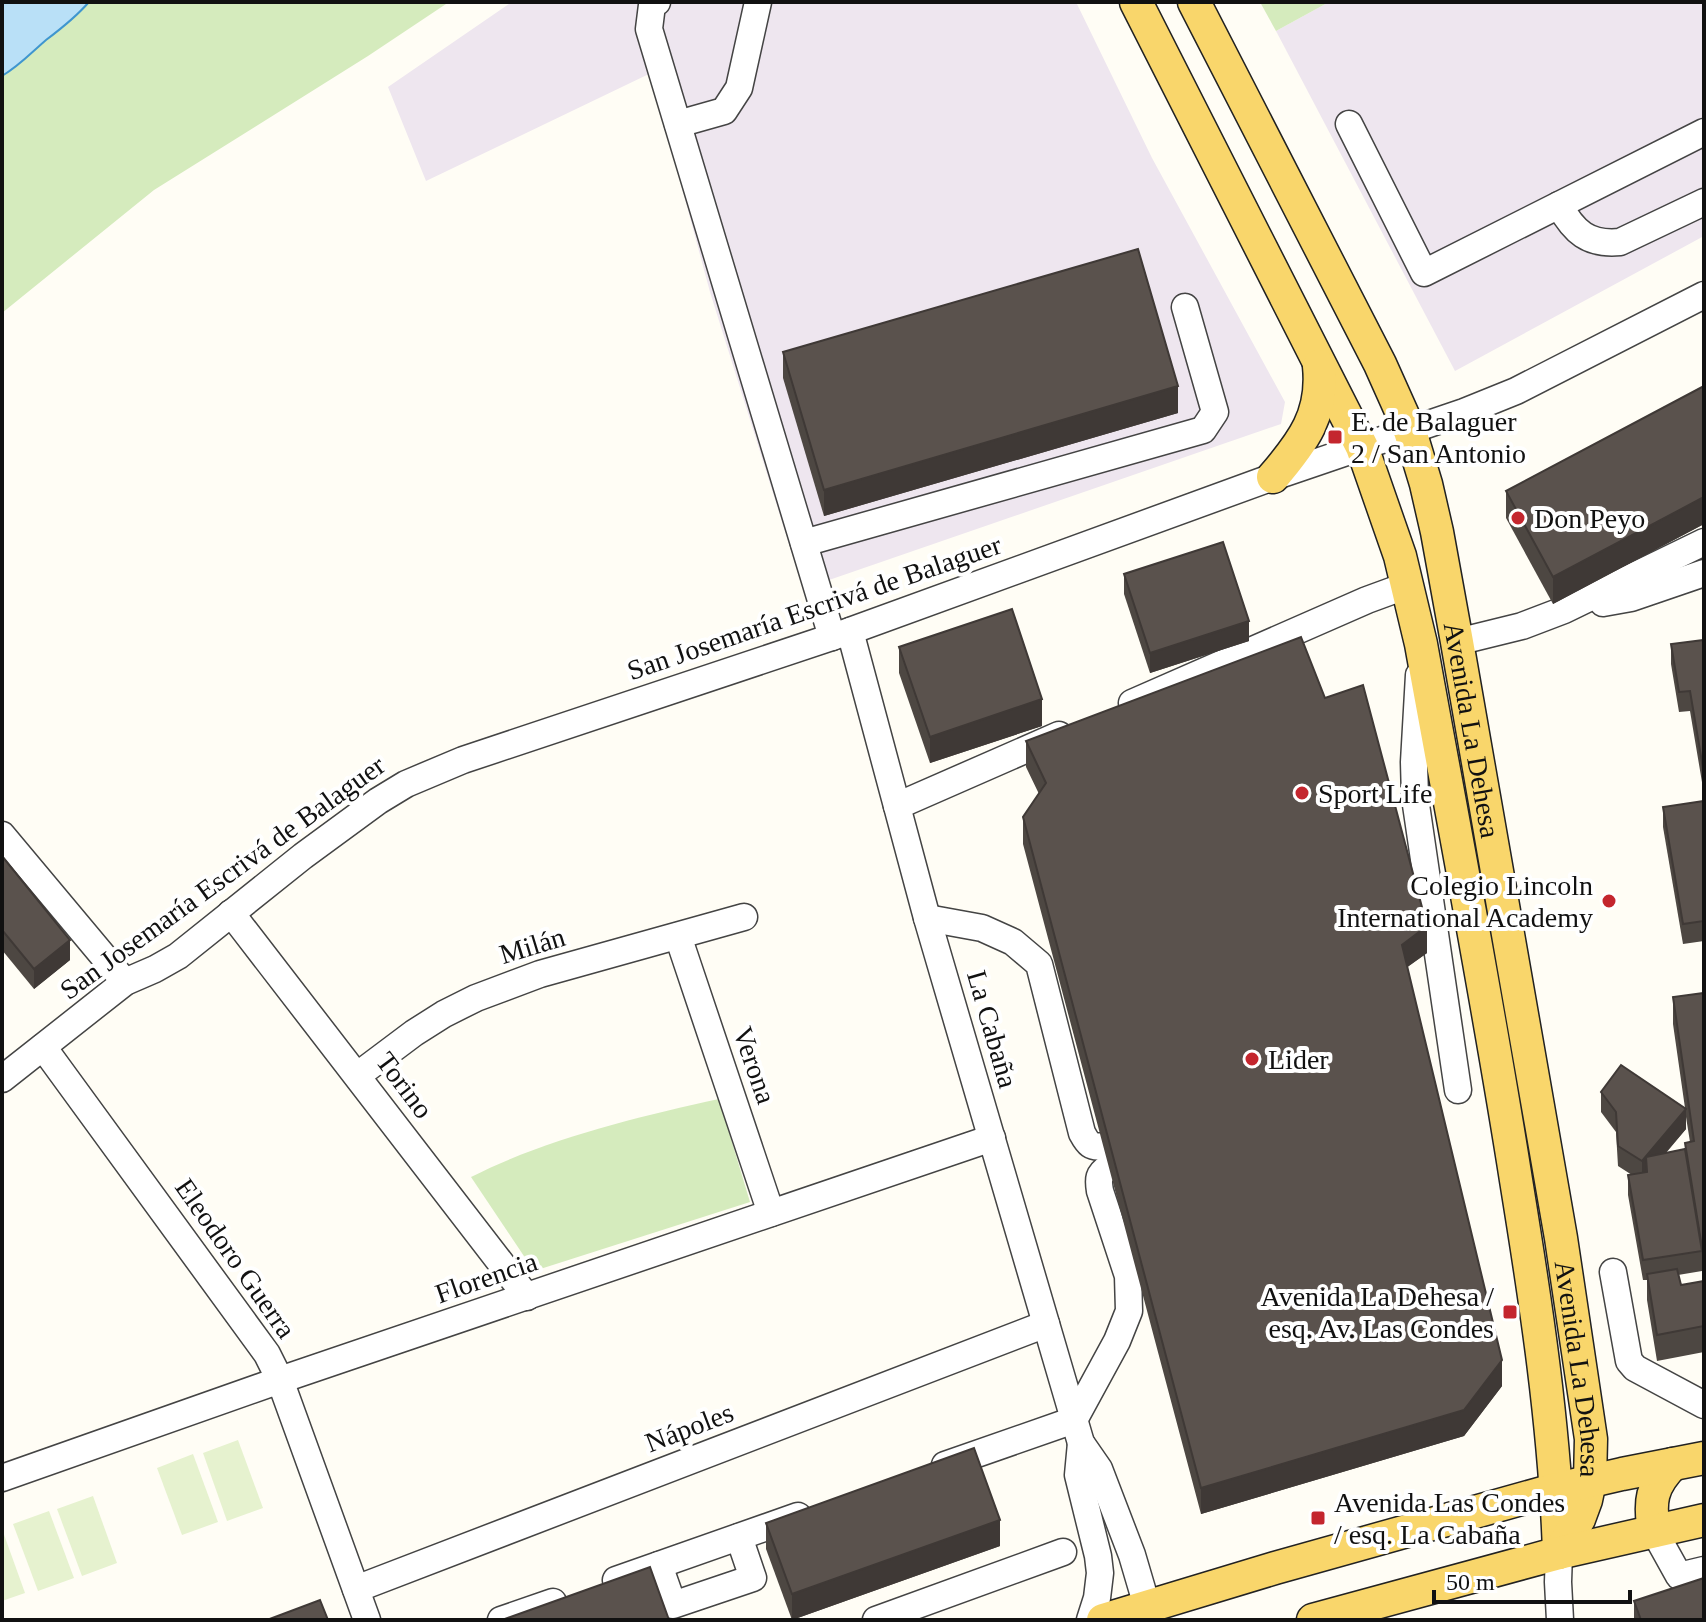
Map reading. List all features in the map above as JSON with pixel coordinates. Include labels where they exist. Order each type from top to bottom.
[{"type":"main road","name":"Avenida La Dehesa","points":[[1136,2],[1362,447],[1409,588],[1507,1120],[1528,1253],[1557,1489],[1559,1553]]},
{"type":"main road","name":"Avenida La Dehesa","points":[[1194,2],[1380,364],[1410,431],[1434,517],[1561,1238],[1591,1439],[1590,1481],[1579,1519],[1559,1553]]},
{"type":"main road","points":[[1273,477],[1298,447],[1312,421],[1320,397],[1319,363]]},
{"type":"main road","points":[[1103,1620],[1148,1613],[1275,1568],[1557,1489],[1704,1458]]},
{"type":"main road","points":[[1654,1531],[1651,1512],[1655,1487],[1662,1474],[1673,1464]]},
{"type":"main road","points":[[1313,1620],[1559,1553],[1704,1520]]},
{"type":"street","name":"La Cabaña","points":[[657,2],[652,5],[649,29],[804,543],[841,634],[897,806],[1077,1432],[1078,1475],[1100,1573],[1090,1620]]},
{"type":"street","points":[[678,124],[724,111],[739,88],[758,2]]},
{"type":"street","points":[[1349,124],[1424,273],[1704,132]]},
{"type":"street","points":[[1559,205],[1575,230],[1596,241],[1608,243],[1620,242],[1704,202]]},
{"type":"street","name":"San Josemaría Escrivá de Balaguer","points":[[2,1079],[125,982],[178,956],[328,838],[406,784],[463,760],[841,634],[1273,477],[1464,412],[1516,391],[1704,295]]},
{"type":"street","points":[[804,543],[1203,430],[1215,412],[1185,307]]},
{"type":"street","points":[[1457,642],[1522,626],[1564,610],[1704,542]]},
{"type":"street","points":[[1564,610],[1631,598],[1704,573]]},
{"type":"street","points":[[1104,715],[1367,600],[1409,588]]},
{"type":"street","points":[[1421,644],[1414,762],[1415,798],[1458,1090]]},
{"type":"street","points":[[897,806],[1075,728]]},
{"type":"street","points":[[2,835],[125,982]]},
{"type":"street","name":"Torino","points":[[231,913],[527,1297]]},
{"type":"street","name":"Milán","points":[[358,1075],[414,1033],[476,998],[540,974],[744,917]]},
{"type":"street","points":[[917,1475],[1077,1432],[1129,1311],[1128,1276],[1100,1191],[1099,1176],[1106,1157],[1091,1146],[1082,1133],[1039,964],[1013,942],[982,928],[927,918]]},
{"type":"street","name":"Verona","points":[[678,936],[771,1213]]},
{"type":"street","name":"Eleodoro Guerra","points":[[43,1047],[257,1338],[280,1380],[367,1620]]},
{"type":"street","name":"Florencia","points":[[2,1478],[992,1138]]},
{"type":"street","points":[[1613,1272],[1629,1361],[1635,1368],[1704,1405]]},
{"type":"street","name":"Nápoles","points":[[356,1589],[1046,1324]]},
{"type":"street","name":"La Cabaña","points":[[1077,1432],[1099,1469],[1132,1555],[1148,1613]]},
{"type":"street","points":[[501,1620],[828,1506]]},
{"type":"street","points":[[1654,1531],[1679,1576],[1704,1570]]},
{"type":"street","points":[[659,1565],[673,1605],[753,1578],[739,1537]]},
{"type":"street","points":[[876,1620],[1063,1552]]},
{"type":"street","points":[[1559,1553],[1560,1620]]},
{"type":"shaded area","points":[[512,2],[1076,2],[1152,158],[1285,402],[1281,424],[803,589],[710,292],[651,73],[426,181],[388,87]]},
{"type":"shaded area","points":[[1329,2],[1704,2],[1704,236],[1455,371],[1276,31]]},
{"type":"green space","points":[[2,2],[449,2],[154,190],[2,313]]},
{"type":"green space","points":[[1260,2],[1329,2],[1276,31]]},
{"type":"green space","points":[[719,1099],[750,1202],[534,1271],[471,1177],[561,1140]]},
{"type":"green space","points":[[238,1440],[263,1508],[227,1521],[203,1453]]},
{"type":"green space","points":[[193,1454],[218,1522],[182,1535],[157,1468]]},
{"type":"green space","points":[[93,1496],[117,1563],[82,1576],[57,1509]]},
{"type":"green space","points":[[49,1511],[74,1578],[38,1591],[13,1524]]},
{"type":"green space","points":[[2,1529],[25,1593],[2,1601]]},
{"type":"water","points":[[2,2],[89,2],[2,76]]},
{"type":"building","points":[[1138,249],[1178,386],[824,490],[783,352]]},
{"type":"building","points":[[1704,386],[1704,497],[1553,577],[1506,491]]},
{"type":"building","points":[[1223,542],[1249,621],[1150,653],[1124,574]]},
{"type":"building","points":[[1012,609],[1042,699],[930,737],[899,647]]},
{"type":"building","name":"Lider","points":[[1301,637],[1325,698],[1363,685],[1427,926],[1402,945],[1502,1360],[1464,1410],[1201,1488],[1023,817],[1046,783],[1026,741]]},
{"type":"building","points":[[1704,640],[1704,774],[1690,691],[1679,692],[1671,644]]},
{"type":"building","points":[[1704,801],[1704,921],[1683,924],[1663,807]]},
{"type":"building","points":[[2,856],[70,940],[34,969],[2,930]]},
{"type":"building","points":[[1704,993],[1704,1260],[1685,1143],[1694,1141],[1673,997]]},
{"type":"building","points":[[1621,1065],[1686,1109],[1642,1161],[1618,1146],[1616,1112],[1601,1092]]},
{"type":"building","points":[[1685,1149],[1702,1251],[1643,1260],[1628,1175],[1647,1172],[1646,1157]]},
{"type":"building","points":[[1677,1269],[1681,1285],[1704,1281],[1704,1326],[1657,1335],[1647,1274]]},
{"type":"building","points":[[974,1448],[1000,1520],[792,1594],[766,1523]]},
{"type":"building","points":[[650,1567],[669,1620],[502,1620]]},
{"type":"building","points":[[1704,1578],[1704,1620],[1641,1620],[1634,1601]]},
{"type":"building","points":[[320,1600],[328,1620],[267,1620]]},
{"type":"place","name":"E. de Balaguer 2 / San Antonio","points":[[1335,437]]},
{"type":"place","name":"Don Peyo","points":[[1518,518]]},
{"type":"place","name":"Sport Life","points":[[1302,793]]},
{"type":"place","name":"Colegio Lincoln International Academy","points":[[1609,901]]},
{"type":"place","name":"Lider","points":[[1252,1059]]},
{"type":"place","name":"Avenida La Dehesa / esq. Av. Las Condes","points":[[1510,1312]]},
{"type":"place","name":"Avenida Las Condes / esq. La Cabaña","points":[[1318,1518]]}]
